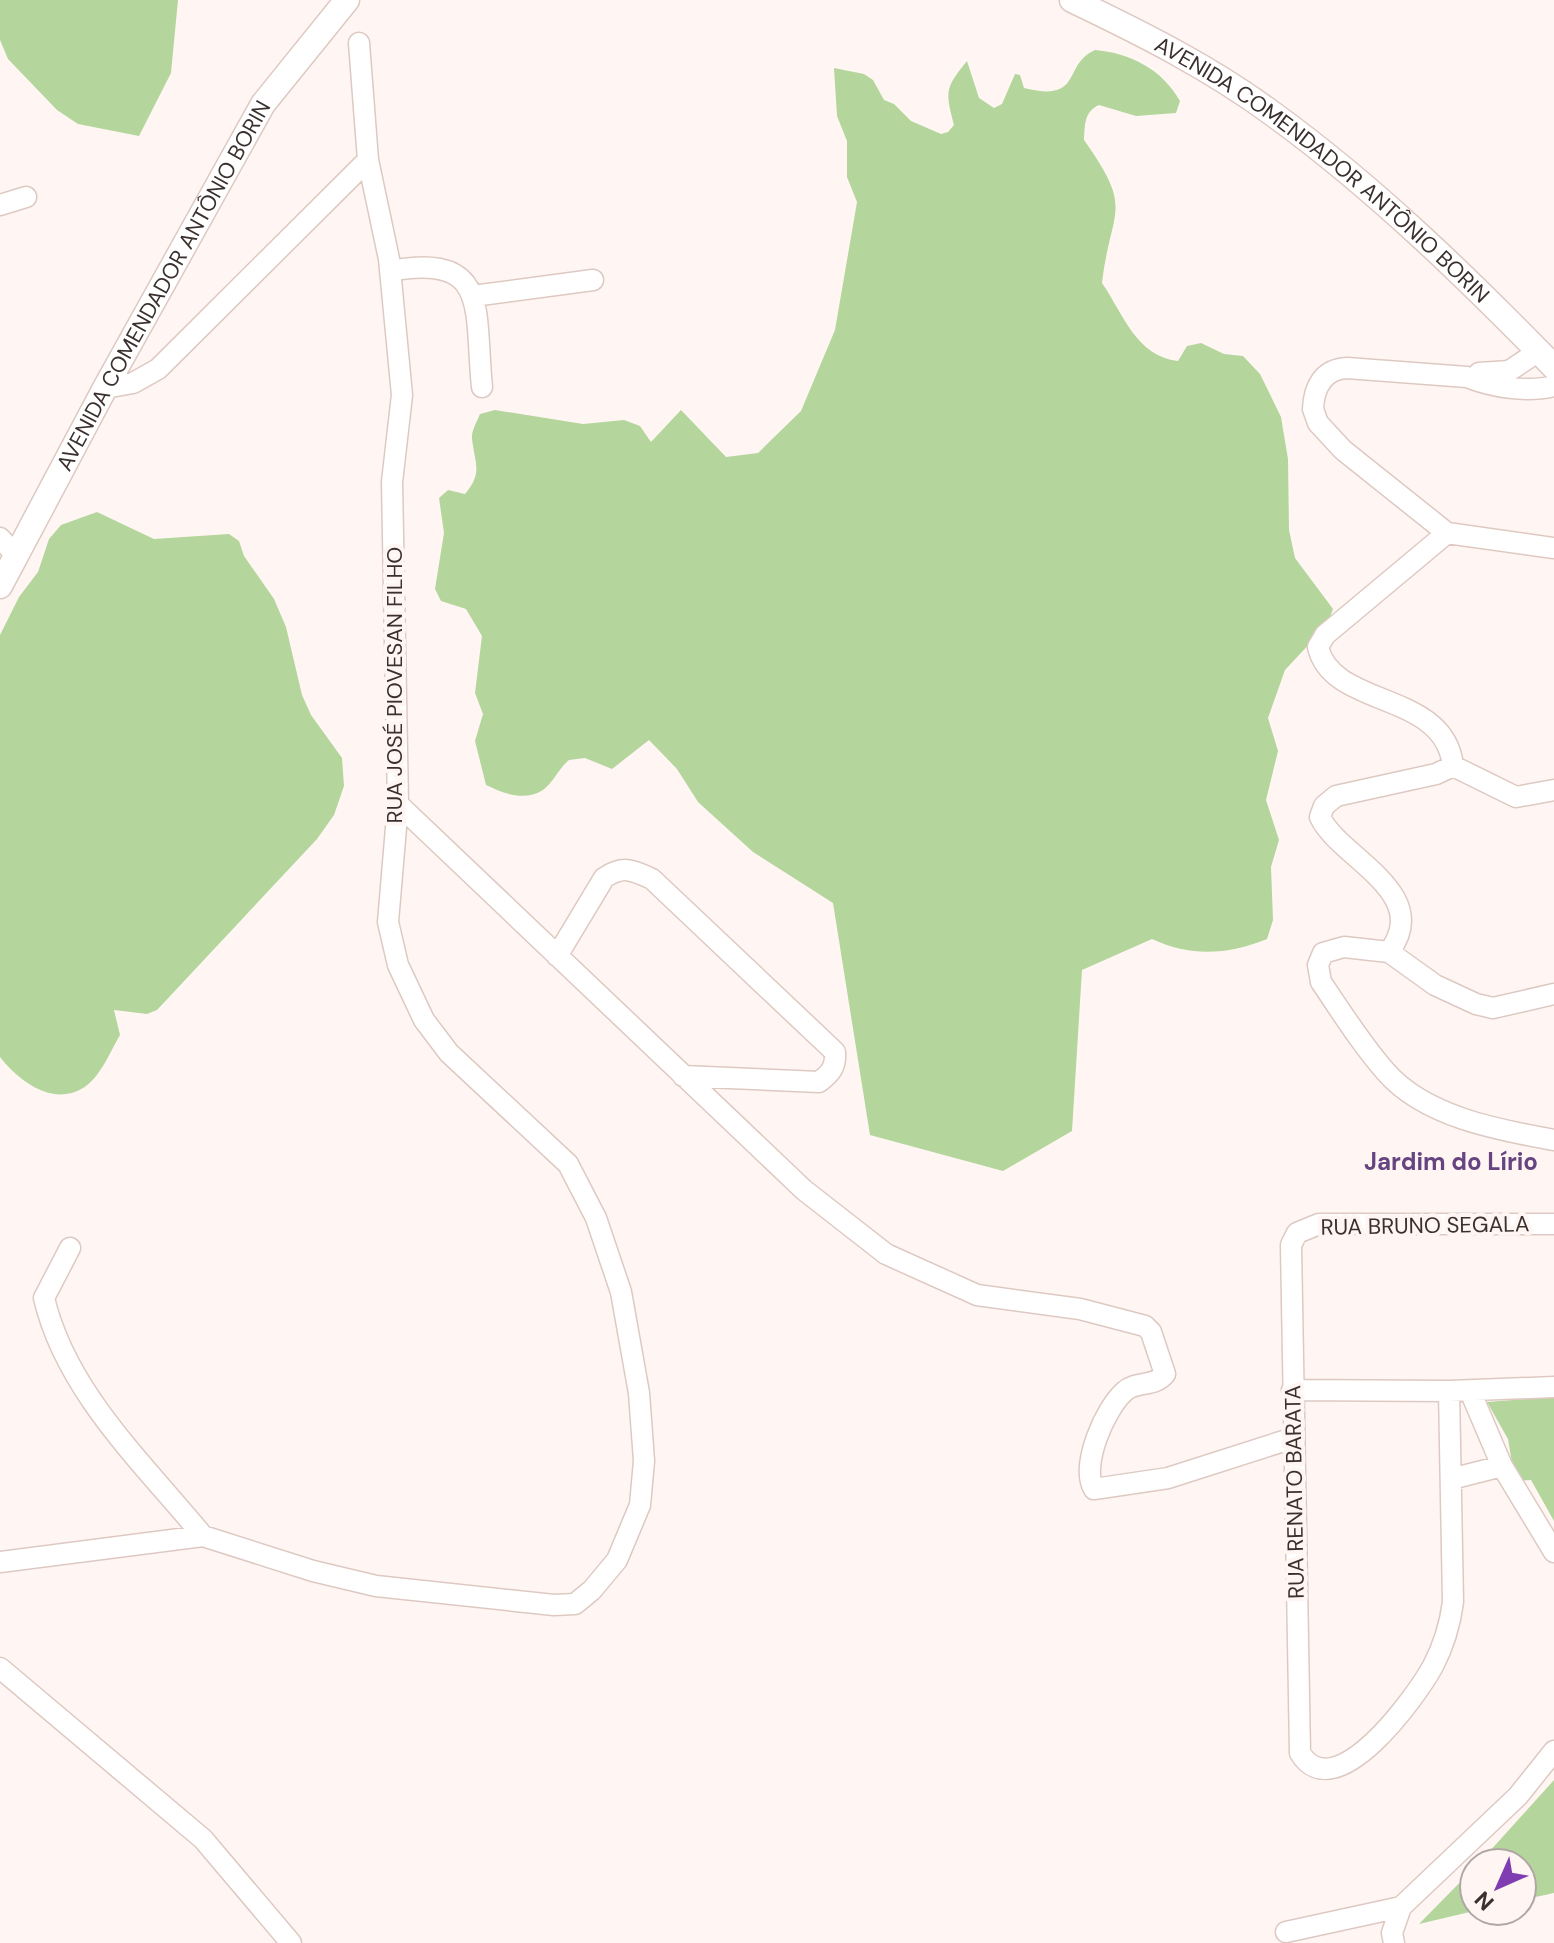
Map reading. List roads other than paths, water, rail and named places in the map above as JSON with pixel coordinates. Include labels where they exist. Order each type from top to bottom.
[{"type":"main road","name":"AVENIDA COMENDADOR ANTÔNIO BORIN","points":[[0,586],[8,546],[105,388],[263,104],[347,0]]},
{"type":"main road","name":"AVENIDA COMENDADOR ANTÔNIO BORIN","points":[[1074,1],[1157,41],[1271,112],[1367,187],[1547,359]]},
{"type":"street","name":"RUA JOSÉ PIOVESAN FILHO","points":[[0,1562],[203,1536],[313,1571],[376,1586],[564,1605],[575,1604],[592,1590],[617,1560],[640,1505],[644,1461],[639,1393],[621,1292],[596,1218],[568,1164],[449,1053],[424,1020],[398,965],[388,922],[398,804],[392,482],[402,395],[390,271],[368,160],[359,43]]},
{"type":"street","points":[[105,388],[133,383],[158,369],[368,160]]},
{"type":"street","points":[[0,205],[26,197]]},
{"type":"street","points":[[390,271],[416,266],[447,269],[463,276],[473,296],[482,387]]},
{"type":"street","points":[[473,296],[593,280]]},
{"type":"street","points":[[1547,359],[1509,371],[1467,377],[1347,368],[1326,374],[1318,383],[1313,409],[1330,437],[1447,533],[1554,548]]},
{"type":"street","points":[[1467,377],[1482,383],[1534,389],[1554,386]]},
{"type":"street","points":[[1447,533],[1325,635],[1318,647],[1321,660],[1331,673],[1418,715],[1440,733],[1451,751],[1453,766]]},
{"type":"street","points":[[1453,766],[1516,797],[1554,790]]},
{"type":"street","points":[[1389,952],[1398,941],[1399,917],[1390,888],[1365,861],[1335,841],[1320,817],[1324,806],[1336,796],[1436,774],[1453,766]]},
{"type":"street","points":[[398,804],[804,1190],[886,1254],[977,1295],[1080,1309],[1145,1326],[1151,1332],[1165,1374],[1158,1381],[1131,1387],[1117,1401],[1090,1453],[1094,1489],[1115,1489],[1168,1478],[1293,1438]]},
{"type":"street","points":[[557,956],[604,878],[616,869],[631,869],[652,879],[835,1052],[835,1064],[819,1082],[683,1076]]},
{"type":"street","points":[[1554,994],[1493,1008],[1476,1004],[1435,985],[1389,952],[1344,947],[1323,953],[1318,965],[1321,982],[1346,1019],[1387,1074],[1415,1096],[1445,1111],[1513,1133],[1554,1140]]},
{"type":"street","name":"RUA BRUNO SEGALA","points":[[1297,1233],[1319,1224],[1554,1224]]},
{"type":"street","name":"RUA RENATO BARATA","points":[[1297,1233],[1290,1258],[1292,1390],[1300,1753],[1307,1764],[1332,1769],[1352,1760],[1410,1701],[1433,1666],[1449,1632],[1453,1602],[1451,1479]]},
{"type":"street","points":[[70,1248],[44,1298],[50,1321],[80,1385],[203,1536]]},
{"type":"street","points":[[1292,1390],[1470,1391],[1554,1387]]},
{"type":"street","points":[[1449,1391],[1451,1479],[1502,1466]]},
{"type":"street","points":[[1470,1391],[1502,1466],[1554,1552]]},
{"type":"street","points":[[0,1668],[203,1839],[291,1943]]},
{"type":"street","points":[[1394,1943],[1392,1933],[1401,1907],[1518,1796],[1554,1751]]},
{"type":"street","points":[[1286,1932],[1401,1907]]},
{"type":"district","name":"Jardim do Lírio","points":[[1451,1162]]}]
